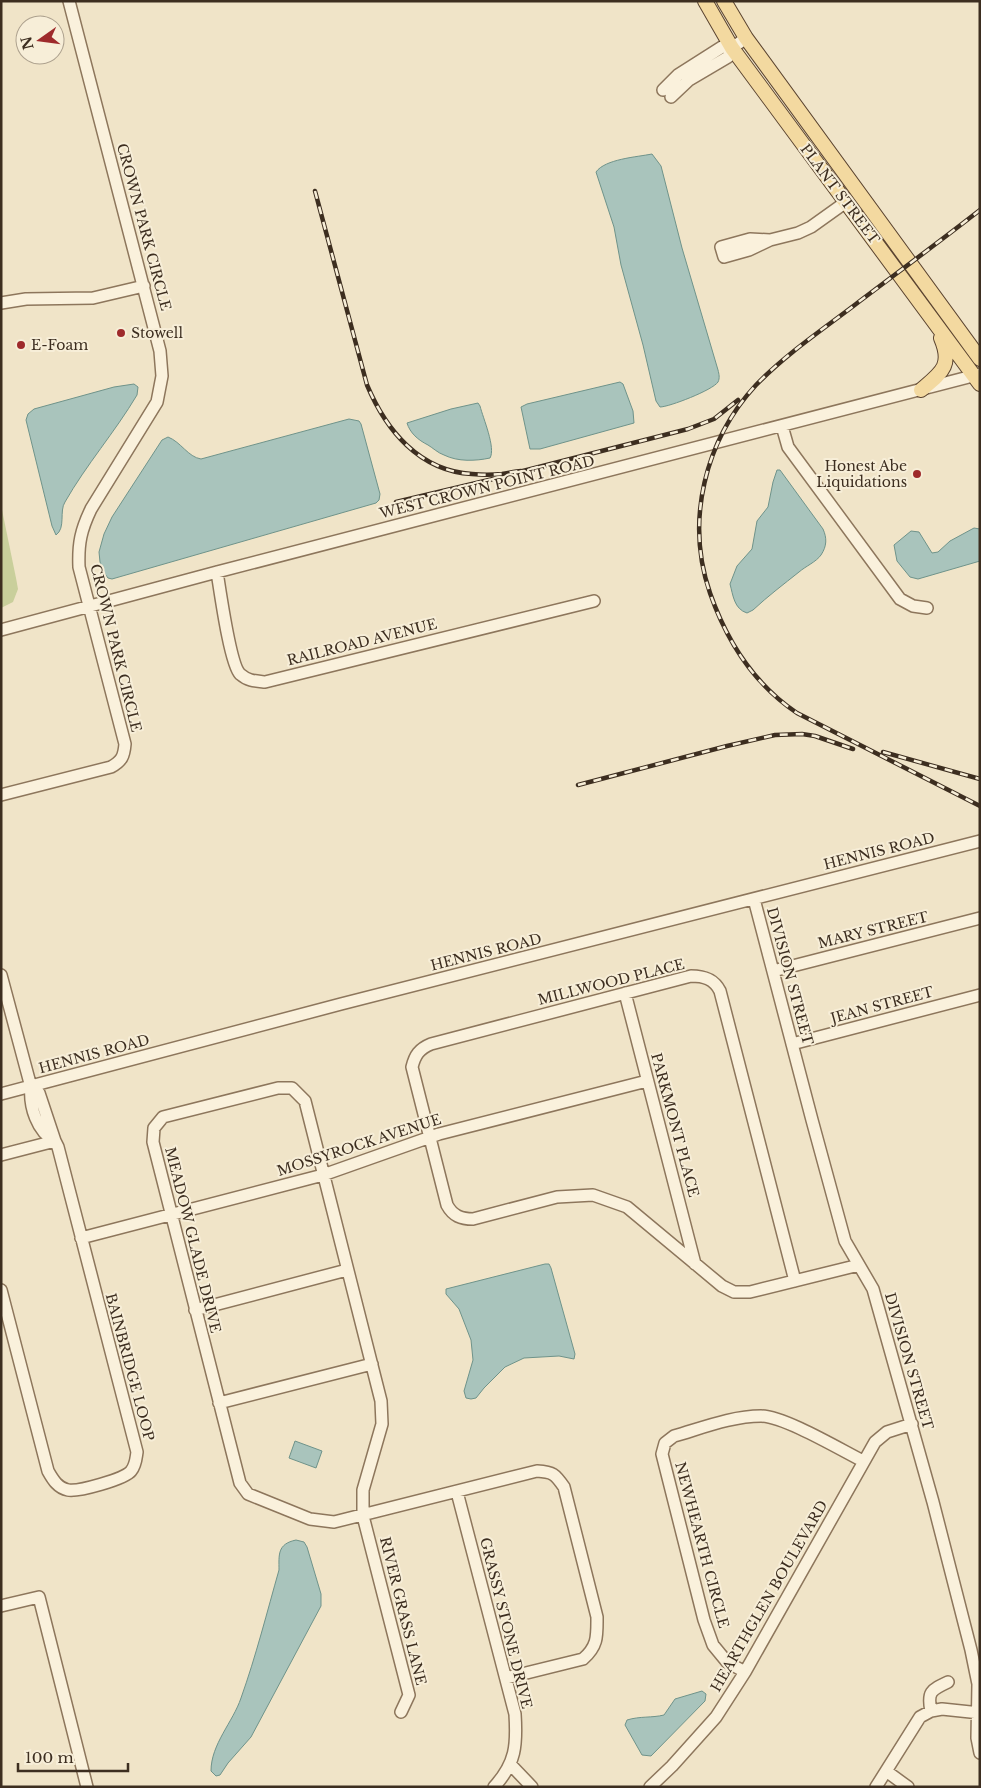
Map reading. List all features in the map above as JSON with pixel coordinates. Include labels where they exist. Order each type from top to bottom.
[{"type":"main road","name":"PLANT STREET","points":[[705,1],[732,48],[978,378]]},
{"type":"main road","name":"PLANT STREET","points":[[724,1],[746,38],[980,359]]},
{"type":"main road","points":[[825,174],[834,180],[850,181]]},
{"type":"main road","points":[[846,202],[852,199],[856,200],[870,208]]},
{"type":"main road","points":[[921,390],[940,374],[946,362],[946,349],[933,319]]},
{"type":"street","name":"CROWN PARK CIRCLE","points":[[1,795],[111,767],[119,762],[124,755],[125,744],[79,567],[78,545],[83,526],[91,509],[157,402],[162,376],[160,351],[144,286],[69,1]]},
{"type":"street","points":[[667,93],[678,75],[722,47],[732,48],[746,38]]},
{"type":"street","points":[[770,240],[750,239],[737,243],[722,252],[749,250],[770,240],[798,233],[811,227],[846,202]]},
{"type":"street","points":[[1,303],[26,300],[93,298],[144,286]]},
{"type":"street","name":"WEST CROWN POINT ROAD","points":[[1,630],[217,572],[921,390],[978,378]]},
{"type":"street","points":[[782,426],[788,447],[900,599],[912,606],[927,608]]},
{"type":"street","name":"RAILROAD AVENUE","points":[[217,572],[233,658],[238,672],[250,681],[265,682],[594,601]]},
{"type":"street","name":"HENNIS ROAD","points":[[1,1094],[350,1002],[980,841]]},
{"type":"street","name":"DIVISION STREET","points":[[754,898],[845,1241],[873,1289],[912,1424],[971,1650],[978,1684],[977,1738],[980,1753]]},
{"type":"street","name":"MARY STREET","points":[[773,971],[980,918]]},
{"type":"street","points":[[1,974],[31,1087]]},
{"type":"street","name":"MILLWOOD PLACE","points":[[695,1264],[627,1207],[593,1195],[556,1197],[473,1219],[463,1219],[451,1213],[446,1205],[412,1067],[414,1056],[422,1048],[440,1042],[691,976],[702,976],[717,985],[795,1281]]},
{"type":"street","name":"PARKMONT PLACE","points":[[625,993],[647,1081],[672,1168],[695,1264]]},
{"type":"street","name":"JEAN STREET","points":[[792,1044],[980,995]]},
{"type":"street","name":"MOSSYROCK AVENUE","points":[[81,1238],[323,1175],[429,1137],[647,1081]]},
{"type":"street","name":"BAINBRIDGE LOOP","points":[[1,1290],[48,1471],[53,1481],[62,1488],[75,1490],[124,1477],[136,1463],[137,1452],[58,1147],[55,1141],[47,1137],[38,1122],[30,1097],[31,1087]]},
{"type":"street","name":"MEADOW GLADE DRIVE","points":[[278,1088],[292,1088],[305,1101],[381,1401],[382,1424],[363,1490],[363,1516],[334,1522],[310,1519],[248,1494],[240,1483],[171,1214],[153,1142],[154,1128],[163,1117],[278,1088]]},
{"type":"street","points":[[1,1155],[55,1141]]},
{"type":"street","points":[[695,1264],[722,1286],[734,1292],[750,1292],[859,1265]]},
{"type":"street","points":[[195,1310],[347,1270]]},
{"type":"street","points":[[220,1402],[372,1364]]},
{"type":"street","name":"NEWHEARTH CIRCLE","points":[[745,1672],[727,1662],[713,1645],[704,1620],[662,1454],[665,1443],[674,1436],[742,1418],[763,1416],[783,1422],[863,1461]]},
{"type":"street","name":"HEARTHGLEN BOULEVARD","points":[[650,1787],[672,1766],[716,1717],[745,1672],[875,1442],[887,1432],[912,1424]]},
{"type":"street","points":[[363,1516],[537,1472],[550,1472],[558,1478],[564,1487],[598,1618],[597,1638],[592,1651],[583,1658],[506,1678]]},
{"type":"street","name":"GRASSY STONE DRIVE","points":[[457,1492],[515,1714],[516,1748],[511,1764],[504,1776],[494,1787]]},
{"type":"street","name":"RIVER GRASS LANE","points":[[363,1516],[409,1695],[402,1712]]},
{"type":"street","points":[[1,1606],[39,1597],[87,1787]]},
{"type":"street","points":[[931,1711],[928,1700],[930,1694],[936,1688],[948,1682]]},
{"type":"street","points":[[876,1787],[920,1717],[931,1711],[942,1709],[978,1713]]},
{"type":"street","points":[[511,1764],[532,1787]]},
{"type":"street","points":[[886,1771],[908,1787]]},
{"type":"green space","points":[[1,505],[18,589],[13,602],[1,608]]},
{"type":"water","points":[[652,154],[661,166],[682,248],[719,376],[718,382],[708,389],[681,401],[660,407],[656,401],[621,265],[614,227],[596,172],[606,164],[614,161]]},
{"type":"water","points":[[620,382],[623,384],[633,411],[634,423],[540,449],[530,449],[521,407]]},
{"type":"water","points":[[134,384],[138,387],[137,395],[65,502],[62,510],[61,528],[56,535],[52,526],[26,420],[28,414],[34,409],[114,387]]},
{"type":"water","points":[[478,403],[490,440],[490,458],[461,460],[449,457],[418,438],[412,433],[407,423],[451,409]]},
{"type":"water","points":[[349,419],[359,421],[361,424],[380,494],[379,500],[376,503],[112,579],[108,578],[105,574],[100,562],[99,552],[104,534],[112,517],[162,440],[168,437],[173,439],[196,458],[201,459]]},
{"type":"water","points":[[777,470],[780,470],[823,529],[826,539],[825,545],[823,552],[816,560],[747,613],[737,605],[730,584],[737,566],[752,549],[757,521],[768,507]]},
{"type":"water","points":[[974,528],[980,529],[980,561],[918,579],[910,577],[897,561],[894,545],[911,531],[919,532],[932,553],[938,552],[950,541]]},
{"type":"water","points":[[549,1264],[551,1268],[575,1354],[574,1359],[559,1356],[524,1358],[505,1367],[476,1398],[466,1398],[464,1391],[473,1360],[471,1340],[459,1309],[446,1294],[446,1289]]},
{"type":"water","points":[[295,1441],[322,1451],[316,1468],[289,1458]]},
{"type":"water","points":[[296,1540],[304,1542],[307,1547],[321,1594],[321,1606],[251,1737],[220,1775],[216,1776],[211,1771],[212,1761],[218,1742],[237,1707],[246,1682],[279,1570],[280,1551],[285,1544]]},
{"type":"water","points":[[702,1691],[706,1694],[705,1701],[651,1756],[642,1755],[625,1725],[627,1720],[664,1715],[675,1699]]},
{"type":"railway","points":[[315,191],[367,385],[375,402],[395,432],[420,456],[436,465],[453,471],[487,475],[521,471]]},
{"type":"railway","points":[[980,210],[804,343],[756,385],[738,407],[712,456],[704,483],[700,510],[699,538],[703,566],[717,611],[734,645],[755,675],[768,689],[797,713],[980,806]]},
{"type":"railway","points":[[515,473],[688,429],[714,419],[738,400]]},
{"type":"railway","points":[[396,502],[493,479]]},
{"type":"railway","points":[[578,785],[775,735],[802,734],[815,736],[853,749]]},
{"type":"railway","points":[[883,752],[980,779]]},
{"type":"place","name":"Stowell","points":[[121,333]]},
{"type":"place","name":"E-Foam","points":[[21,345]]},
{"type":"place","name":"Honest Abe Liquidations","points":[[917,474]]}]
